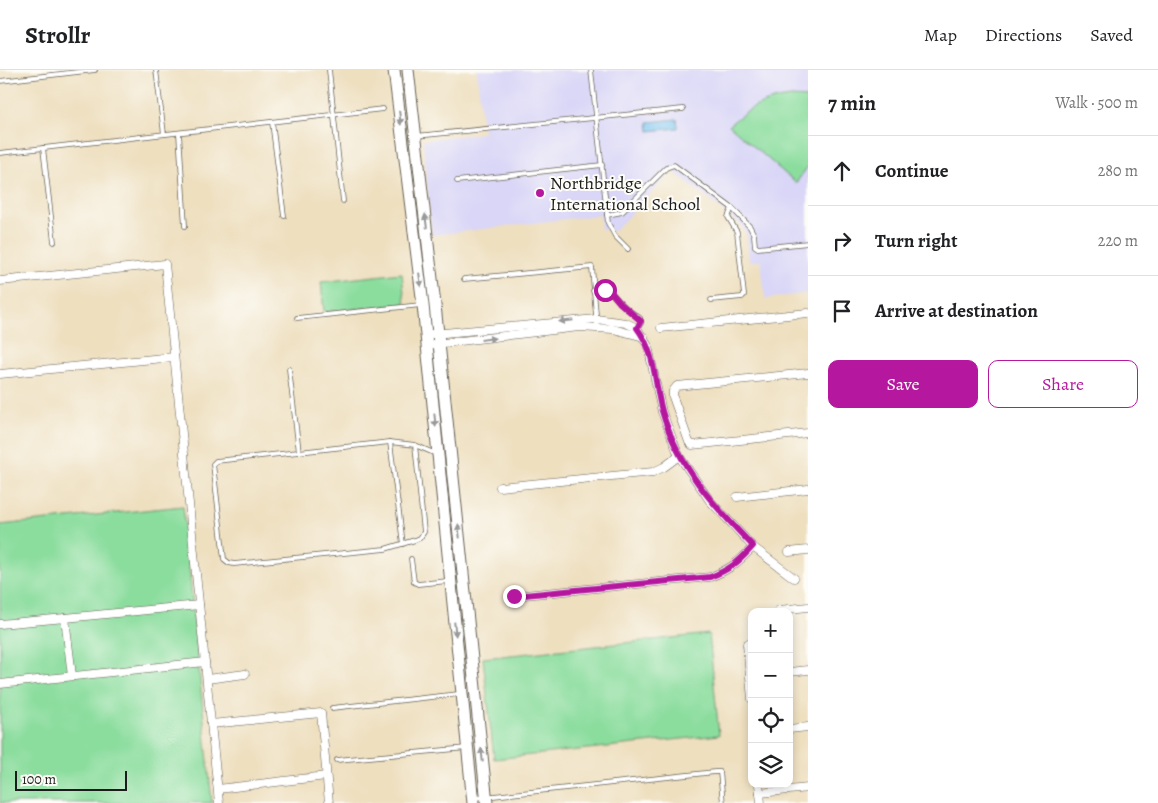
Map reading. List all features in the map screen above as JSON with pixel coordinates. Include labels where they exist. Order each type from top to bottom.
[{"type":"main road","points":[[394,70],[423,305],[473,800]]},
{"type":"main road","points":[[408,70],[439,339],[487,800]]},
{"type":"street","points":[[0,281],[165,264],[219,803]]},
{"type":"street","points":[[661,328],[808,313]]},
{"type":"street","points":[[426,340],[579,327],[596,323]]},
{"type":"street","points":[[426,340],[596,323],[626,323],[644,337],[651,356],[662,412],[678,456],[710,501],[753,546],[794,578]]},
{"type":"street","points":[[0,374],[174,357]]},
{"type":"street","points":[[808,373],[677,386],[673,391],[673,397],[689,442],[692,445],[808,433]]},
{"type":"street","points":[[500,487],[653,472],[664,467],[678,456]]},
{"type":"street","points":[[737,497],[808,489]]},
{"type":"street","points":[[514,596],[710,577],[726,571],[753,546]]},
{"type":"street","points":[[788,552],[808,550]]},
{"type":"street","points":[[0,624],[199,605]]},
{"type":"street","points":[[793,609],[808,607]]},
{"type":"street","points":[[65,618],[72,676]]},
{"type":"street","points":[[747,644],[748,653]]},
{"type":"street","points":[[0,684],[205,662]]},
{"type":"street","points":[[793,672],[808,670]]},
{"type":"street","points":[[207,679],[245,674]]},
{"type":"street","points":[[211,724],[320,713],[329,803]]},
{"type":"street","points":[[793,729],[808,727]]},
{"type":"street","points":[[218,789],[326,776]]},
{"type":"street","points":[[760,788],[761,803]]},
{"type":"street","points":[[760,793],[808,788]]},
{"type":"lane","points":[[0,81],[95,70]]},
{"type":"lane","points":[[156,70],[164,134]]},
{"type":"lane","points":[[329,70],[343,201]]},
{"type":"lane","points":[[591,70],[608,223],[615,236],[628,249]]},
{"type":"lane","points":[[0,153],[383,109]]},
{"type":"lane","points":[[416,136],[683,109]]},
{"type":"lane","points":[[272,122],[284,216]]},
{"type":"lane","points":[[179,133],[185,226]]},
{"type":"lane","points":[[43,148],[54,242]]},
{"type":"lane","points":[[457,181],[602,165]]},
{"type":"lane","points":[[607,215],[622,212],[666,168],[674,165],[732,208],[750,227],[754,235],[755,246],[758,248],[808,243]]},
{"type":"lane","points":[[711,300],[742,297],[744,295],[737,232],[728,218],[732,208]]},
{"type":"lane","points":[[464,279],[592,267],[596,323]]},
{"type":"lane","points":[[593,291],[605,290],[611,292],[627,310],[640,318],[641,323],[634,331]]},
{"type":"lane","points":[[296,318],[423,305]]},
{"type":"lane","points":[[289,369],[299,452]]},
{"type":"lane","points":[[415,445],[424,532],[420,538],[385,549],[234,564],[226,562],[224,559],[214,462],[216,461],[390,442],[415,445],[438,455]]},
{"type":"lane","points":[[390,442],[403,544]]},
{"type":"lane","points":[[411,559],[414,582],[418,584],[463,580]]},
{"type":"lane","points":[[332,708],[462,694]]},
{"type":"lane","points":[[337,760],[467,748]]},
{"type":"lane","points":[[473,800],[487,800],[720,772],[723,803]]},
{"type":"shaded area","name":"Northbridge International School","points":[[477,70],[808,70],[808,293],[765,299],[761,261],[749,261],[747,235],[742,226],[673,171],[614,231],[601,229],[600,215],[432,235],[423,140],[483,133]]},
{"type":"green space","points":[[791,97],[808,98],[808,166],[796,183],[729,125],[757,106],[773,100]]},
{"type":"green space","points":[[402,273],[405,304],[324,312],[321,282]]},
{"type":"green space","points":[[183,506],[212,803],[0,803],[0,525]]},
{"type":"green space","points":[[709,634],[719,735],[494,759],[483,658]]},
{"type":"water","points":[[677,119],[678,128],[649,131],[648,122]]},
{"type":"place","name":"Northbridge International School","points":[[540,193]]},
{"type":"route","points":[[514,596],[710,577],[726,571],[753,546],[710,501],[678,456],[662,412],[648,346],[637,328],[641,323],[640,318],[627,310],[611,292],[605,290]]}]
